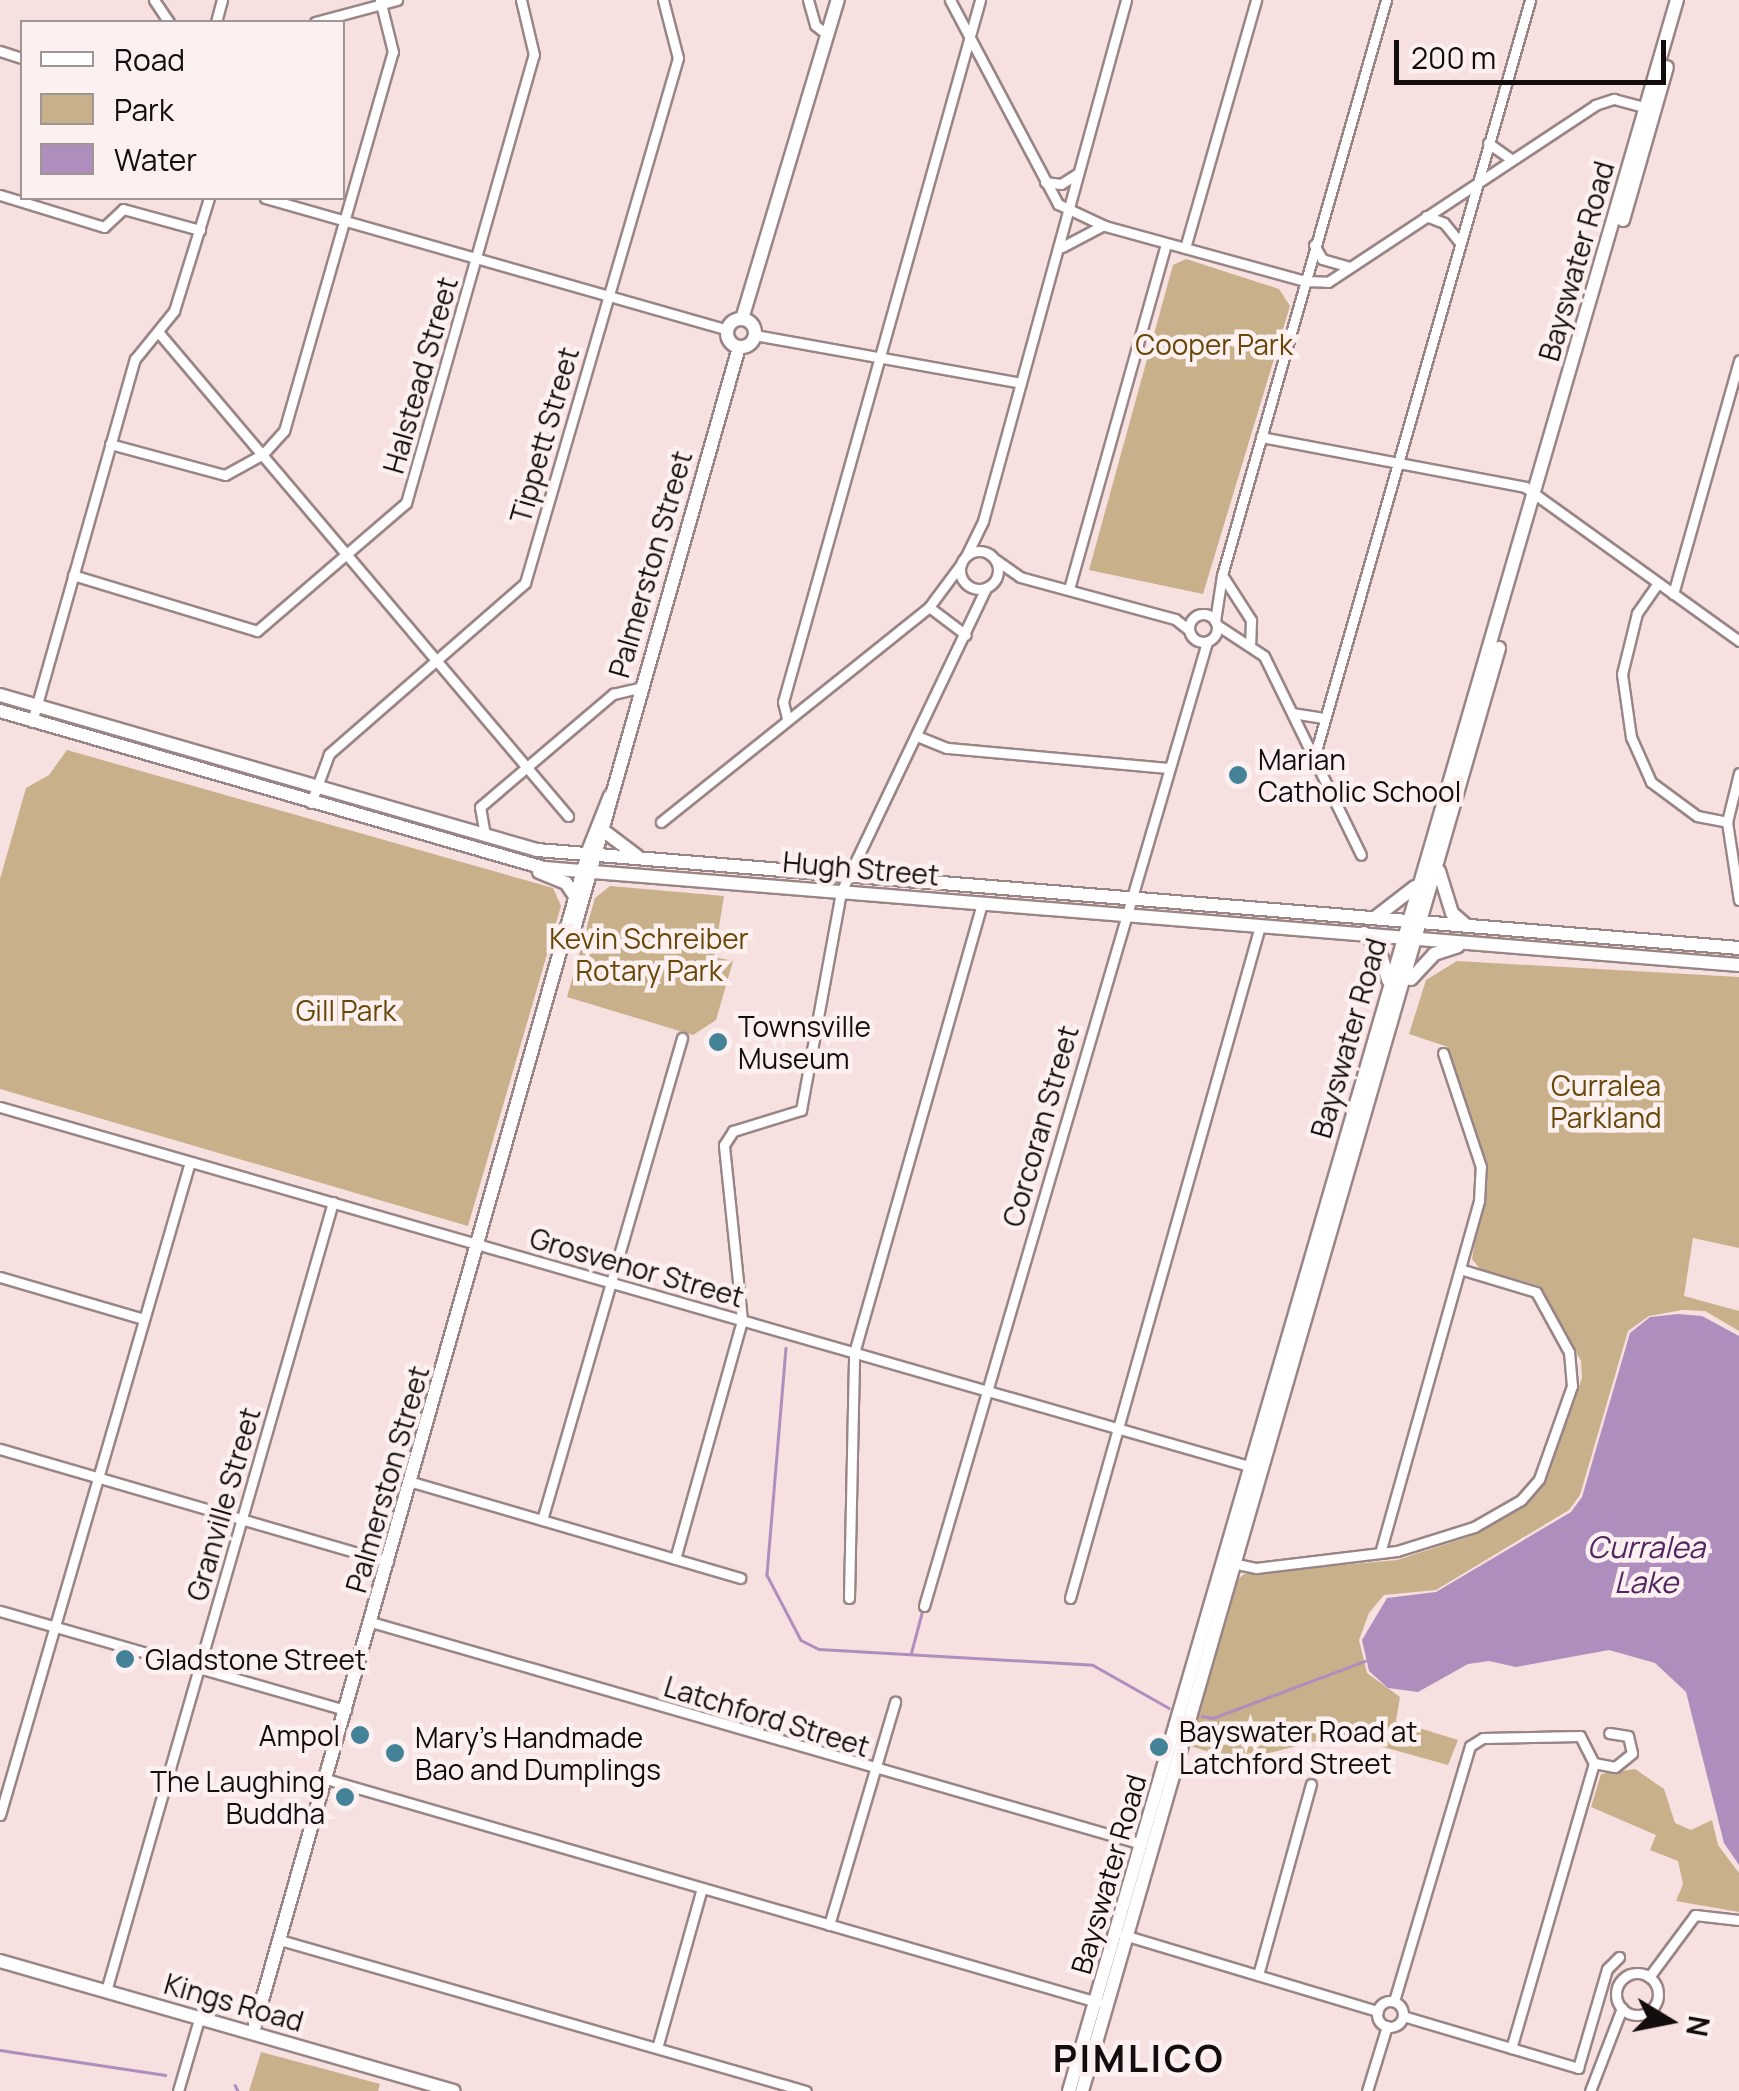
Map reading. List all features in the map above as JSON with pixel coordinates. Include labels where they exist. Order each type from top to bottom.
[{"type":"main road","points":[[742,319],[754,335],[739,346],[727,330],[742,319],[838,0]]},
{"type":"main road","name":"Bayswater Road","points":[[1082,2091],[1121,1935],[1396,991],[1421,931],[1678,0]]},
{"type":"main road","name":"Bayswater Road","points":[[1650,109],[1686,0]]},
{"type":"main road","name":"Palmerston Street","points":[[253,2032],[739,346]]},
{"type":"main road","name":"Bayswater Road","points":[[1396,991],[1406,929],[1419,882],[1538,498]]},
{"type":"main road","name":"Hugh Street","points":[[0,695],[529,865],[1260,926],[1366,926]]},
{"type":"main road","name":"Hugh Street","points":[[0,711],[313,795],[486,837],[593,855],[1129,901],[1406,929],[1470,944],[1739,965]]},
{"type":"main road","name":"Palmerston Street","points":[[593,855],[604,832],[610,796]]},
{"type":"main road","points":[[604,832],[645,860]]},
{"type":"main road","points":[[529,865],[566,883],[576,898]]},
{"type":"main road","points":[[1438,868],[1452,914],[1469,927]]},
{"type":"main road","name":"Palmerston Street","points":[[568,939],[576,898],[588,870]]},
{"type":"main road","points":[[1419,882],[1392,910],[1366,926],[1396,991],[1426,960],[1470,944]]},
{"type":"main road","name":"Hugh Street","points":[[1421,931],[1469,927],[1739,948]]},
{"type":"main road","name":"Kings Road","points":[[0,1961],[452,2091]]},
{"type":"main road","name":"Bayswater Road","points":[[1069,2091],[1102,2004]]},
{"type":"street","points":[[322,20],[397,0]]},
{"type":"street","name":"Halstead Street","points":[[73,575],[257,631],[406,503],[534,55],[521,0]]},
{"type":"street","name":"Tippett Street","points":[[313,795],[329,754],[526,583],[678,58],[664,0]]},
{"type":"street","points":[[808,0],[815,25],[828,35]]},
{"type":"street","points":[[950,0],[1044,182],[1068,212],[1166,244],[1304,281],[1328,282],[1602,102],[1650,109]]},
{"type":"street","points":[[788,718],[783,702],[875,360],[980,0]]},
{"type":"street","points":[[661,822],[942,596],[963,560],[983,521],[1062,247],[1077,174],[1126,0]]},
{"type":"street","points":[[1184,248],[1256,0]]},
{"type":"street","points":[[1216,623],[1216,598],[1222,575],[1386,0]]},
{"type":"street","points":[[1314,758],[1530,0]]},
{"type":"street","points":[[110,444],[225,475],[263,454],[284,431],[393,52],[381,2]]},
{"type":"street","points":[[1488,143],[1512,160]]},
{"type":"street","points":[[1044,182],[1061,184],[1077,174]]},
{"type":"street","points":[[0,195],[104,226],[122,209],[124,200]]},
{"type":"street","points":[[32,722],[134,360],[174,310],[208,200]]},
{"type":"street","points":[[272,200],[727,330]]},
{"type":"street","points":[[122,209],[200,230]]},
{"type":"street","points":[[1426,216],[1444,223],[1460,243]]},
{"type":"street","points":[[1062,247],[1105,226]]},
{"type":"street","points":[[1069,589],[1166,244]]},
{"type":"street","points":[[1314,245],[1322,259],[1350,268]]},
{"type":"street","points":[[159,332],[346,558],[568,816]]},
{"type":"street","points":[[754,335],[875,360],[1021,383]]},
{"type":"street","points":[[1673,594],[1739,360]]},
{"type":"street","points":[[1261,437],[1525,487],[1739,642]]},
{"type":"street","points":[[676,1559],[742,1320],[727,1138],[801,1110],[841,892],[852,877],[966,635],[974,606],[990,586],[992,556],[983,521]]},
{"type":"street","points":[[963,560],[992,556],[1020,576],[1175,619],[1197,615],[1247,641],[1264,656],[1361,855]]},
{"type":"street","points":[[963,560],[974,606]]},
{"type":"street","points":[[1222,575],[1251,620],[1247,641]]},
{"type":"street","points":[[942,596],[1020,576]]},
{"type":"street","points":[[1658,583],[1637,613],[1622,674],[1630,737],[1651,782],[1697,816],[1727,822]]},
{"type":"street","points":[[1198,658],[1191,634],[1197,615],[1216,598]]},
{"type":"street","points":[[929,607],[966,635]]},
{"type":"street","points":[[1175,619],[1191,634],[1209,641],[1247,641]]},
{"type":"street","name":"Corcoran Street","points":[[924,1606],[1198,658],[1216,623]]},
{"type":"street","points":[[486,837],[480,807],[613,694],[640,688]]},
{"type":"street","points":[[1292,714],[1324,718]]},
{"type":"street","points":[[917,736],[946,748],[1166,768]]},
{"type":"street","points":[[1739,773],[1727,822],[1739,900]]},
{"type":"street","points":[[850,1598],[854,1353],[982,903]]},
{"type":"street","points":[[1070,1598],[1260,926]]},
{"type":"street","points":[[542,1520],[682,1038]]},
{"type":"street","points":[[1380,1553],[1462,1270],[1481,1168],[1443,1053]]},
{"type":"street","name":"Grosvenor Street","points":[[0,1107],[1257,1468]]},
{"type":"street","points":[[0,1815],[4,1784],[55,1626],[190,1162]]},
{"type":"street","name":"Granville Street","points":[[106,1991],[333,1202]]},
{"type":"street","points":[[1229,1563],[1256,1568],[1380,1553],[1474,1527],[1521,1500],[1540,1479],[1572,1386],[1568,1352],[1536,1292],[1462,1270]]},
{"type":"street","points":[[0,1277],[144,1319]]},
{"type":"street","points":[[0,1449],[388,1562]]},
{"type":"street","points":[[412,1482],[740,1578]]},
{"type":"street","points":[[0,1610],[346,1710]]},
{"type":"street","name":"Latchford Street","points":[[371,1622],[872,1771],[1148,1846]]},
{"type":"street","points":[[829,1925],[872,1771],[896,1702]]},
{"type":"street","points":[[1378,2011],[1394,2001],[1470,1746],[1483,1738],[1572,1734],[1592,1749],[1594,1763],[1511,2048]]},
{"type":"street","points":[[1594,1763],[1615,1767],[1632,1753],[1628,1736],[1609,1734]]},
{"type":"street","points":[[326,1779],[1102,2004]]},
{"type":"street","points":[[1258,1975],[1311,1784]]},
{"type":"street","points":[[657,2048],[702,1888]]},
{"type":"street","points":[[1649,1977],[1695,1915],[1739,1920]]},
{"type":"street","points":[[1121,1935],[1378,2011],[1387,2026]]},
{"type":"street","points":[[280,1940],[806,2091]]},
{"type":"street","points":[[1394,2001],[1403,2016],[1578,2068],[1607,1969],[1619,1958]]},
{"type":"street","points":[[1590,2091],[1594,2072],[1622,2008],[1621,1981],[1635,1973],[1649,1977],[1658,1994],[1652,2009],[1632,2014],[1622,2008]]},
{"type":"street","points":[[1367,2091],[1387,2026],[1403,2016]]},
{"type":"street","points":[[178,2091],[199,2019]]},
{"type":"green space","name":"Cooper Park","points":[[1186,259],[1279,289],[1290,306],[1203,594],[1089,570],[1173,265]]},
{"type":"green space","name":"Gill Park","points":[[67,750],[553,888],[561,906],[468,1226],[0,1089],[0,879],[26,788],[49,775]]},
{"type":"green space","name":"Kevin Schreiber Rotary Park","points":[[610,886],[724,896],[714,957],[733,961],[716,1020],[693,1035],[567,997],[595,898]]},
{"type":"green space","name":"Curralea Parkland","points":[[1457,961],[1739,977],[1739,1248],[1693,1238],[1684,1296],[1739,1311],[1739,1331],[1705,1311],[1682,1310],[1649,1316],[1628,1331],[1580,1495],[1569,1510],[1436,1590],[1384,1595],[1369,1613],[1359,1640],[1367,1673],[1400,1697],[1396,1721],[1458,1740],[1448,1765],[1340,1735],[1237,1761],[1187,1745],[1236,1581],[1244,1574],[1397,1560],[1471,1536],[1529,1500],[1547,1478],[1582,1378],[1581,1361],[1540,1286],[1480,1269],[1472,1259],[1488,1167],[1448,1047],[1409,1034],[1426,980]]},
{"type":"green space","points":[[1635,1769],[1664,1789],[1675,1823],[1691,1830],[1712,1820],[1718,1845],[1739,1873],[1739,1912],[1676,1901],[1683,1884],[1678,1861],[1650,1850],[1656,1835],[1591,1807],[1601,1774]]},
{"type":"green space","points":[[261,2052],[380,2084],[378,2091],[249,2091]]},
{"type":"water","name":"Curralea Lake","points":[[1702,1316],[1739,1336],[1739,1865],[1724,1843],[1686,1692],[1655,1663],[1609,1650],[1516,1667],[1489,1661],[1468,1664],[1418,1692],[1388,1688],[1369,1671],[1362,1640],[1387,1598],[1436,1592],[1571,1512],[1582,1497],[1630,1333],[1650,1317]]},
{"type":"waterway","points":[[786,1348],[767,1575],[801,1640],[819,1649],[1093,1665],[1169,1708]]},
{"type":"waterway","points":[[911,1653],[923,1608]]},
{"type":"waterway","points":[[1202,1716],[1213,1718],[1365,1661]]},
{"type":"waterway","points":[[0,2050],[165,2075]]},
{"type":"waterway","points":[[235,2085],[238,2091]]},
{"type":"place","name":"Marian Catholic School","points":[[1238,775]]},
{"type":"place","name":"Townsville Museum","points":[[718,1042]]},
{"type":"place","name":"Gladstone Street","points":[[125,1659]]},
{"type":"place","name":"Ampol","points":[[360,1735]]},
{"type":"place","name":"Bayswater Road at Latchford Street","points":[[1159,1747]]},
{"type":"place","name":"Mary's Handmade Bao and Dumplings","points":[[395,1753]]},
{"type":"place","name":"The Laughing Buddha","points":[[345,1797]]},
{"type":"district","name":"PIMLICO","points":[[1139,2058]]}]
